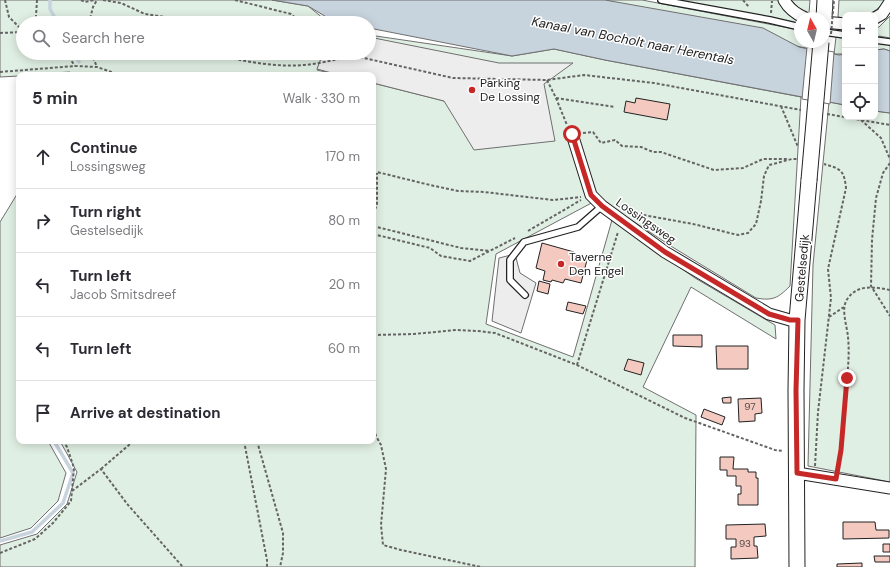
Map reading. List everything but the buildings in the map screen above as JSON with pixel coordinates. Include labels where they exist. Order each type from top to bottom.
[{"type":"main road","points":[[824,12],[825,0]]},
{"type":"main road","name":"Gestelsedijk","points":[[798,567],[796,452],[798,320],[820,48]]},
{"type":"street","points":[[784,0],[787,6],[794,12]]},
{"type":"street","points":[[878,16],[882,14],[890,2]]},
{"type":"street","points":[[830,23],[842,24]]},
{"type":"street","name":"Lossingsweg","points":[[572,134],[591,195],[602,206],[665,252],[769,314],[790,320],[798,320]]},
{"type":"street","points":[[797,473],[890,488]]},
{"type":"lane","points":[[661,0],[794,26]]},
{"type":"lane","points":[[830,33],[842,35]]},
{"type":"lane","points":[[878,40],[890,42]]},
{"type":"lane","points":[[525,295],[510,280],[510,260],[524,242],[578,227],[602,206]]},
{"type":"path","points":[[5,0],[9,18],[16,25]]},
{"type":"path","points":[[36,0],[36,16]]},
{"type":"path","points":[[81,0],[85,2],[94,0]]},
{"type":"path","points":[[91,16],[93,6],[97,0]]},
{"type":"path","points":[[103,0],[121,3],[145,14],[159,16]]},
{"type":"path","points":[[235,0],[291,14],[293,16]]},
{"type":"path","points":[[770,20],[772,0]]},
{"type":"path","points":[[0,33],[16,32]]},
{"type":"path","points":[[71,60],[75,66]]},
{"type":"path","points":[[94,60],[97,67]]},
{"type":"path","points":[[240,60],[287,65],[312,64],[334,60]]},
{"type":"path","points":[[373,60],[453,78],[547,80],[584,75],[654,82],[802,110]]},
{"type":"path","points":[[0,72],[75,66],[97,67],[111,72]]},
{"type":"path","points":[[547,80],[572,134],[593,132],[601,143],[615,140],[622,146],[641,147],[653,152],[661,152],[714,170],[743,168],[763,159],[792,159]]},
{"type":"path","points":[[556,98],[615,107]]},
{"type":"path","points":[[780,106],[800,153]]},
{"type":"path","points":[[824,114],[842,117]]},
{"type":"path","points":[[860,120],[890,125]]},
{"type":"path","points":[[860,120],[881,138],[890,159]]},
{"type":"path","points":[[890,163],[883,173],[876,198],[872,240],[871,286],[890,316]]},
{"type":"path","points":[[376,207],[377,173],[458,191],[484,192],[554,200],[591,195]]},
{"type":"path","points":[[526,232],[547,221],[570,205],[591,195]]},
{"type":"path","points":[[577,364],[621,220]]},
{"type":"path","points":[[376,227],[461,248],[491,251]]},
{"type":"path","points":[[376,235],[430,248],[441,256],[470,261],[519,236]]},
{"type":"path","points":[[836,479],[841,450],[847,378],[848,337],[844,308],[847,299],[854,291],[871,286],[890,290]]},
{"type":"path","points":[[828,317],[844,308]]},
{"type":"path","points":[[376,335],[414,334],[456,330],[495,333],[577,364],[685,418],[775,450],[796,452]]},
{"type":"path","points":[[376,436],[381,445],[386,469],[380,525],[383,545],[481,567]]},
{"type":"path","points":[[0,553],[35,539],[53,523],[71,501],[74,468],[65,444]]},
{"type":"path","points":[[72,491],[130,444]]},
{"type":"path","points":[[245,444],[267,560],[267,567]]},
{"type":"path","points":[[258,444],[283,532],[283,553],[280,567]]},
{"type":"path","points":[[101,469],[128,505],[183,567]]},
{"type":"green space","points":[[0,0],[272,0],[308,6],[320,16],[16,16],[16,60],[321,60],[317,70],[326,72],[16,72],[16,76],[0,77]]},
{"type":"green space","points":[[605,0],[642,0],[794,29],[794,45]]},
{"type":"green space","points":[[676,0],[779,0],[785,10],[794,16],[794,23]]},
{"type":"green space","points":[[791,0],[810,0],[809,12],[799,8]]},
{"type":"green space","points":[[839,0],[885,0],[881,6],[872,12],[842,12],[842,18],[838,17]]},
{"type":"green space","points":[[890,16],[890,38],[879,36],[878,39],[879,27]]},
{"type":"green space","points":[[837,29],[842,30],[842,54],[834,54]]},
{"type":"green space","points":[[376,36],[512,56],[554,49],[801,97],[790,286],[775,298],[756,298],[674,248],[599,199],[496,254],[486,324],[573,357],[612,220],[695,278],[775,325],[776,339],[691,287],[643,387],[696,415],[695,567],[0,567],[0,545],[37,534],[67,504],[77,472],[62,444],[376,444],[376,84],[444,101],[376,57]]},
{"type":"green space","points":[[878,42],[890,45],[890,51],[884,49],[878,50]]},
{"type":"green space","points":[[829,102],[842,104],[842,120],[878,120],[878,111],[890,113],[890,482],[808,466],[813,265]]},
{"type":"green space","points":[[16,196],[16,444],[50,444],[66,473],[58,501],[31,528],[0,538],[0,222]]},
{"type":"shaded area","name":"Parking De Lossing","points":[[376,38],[499,63],[573,63],[544,84],[555,141],[474,150],[444,101],[376,84],[376,72],[328,72],[317,69],[320,60],[376,60]]},
{"type":"shaded area","points":[[515,254],[520,273],[536,283],[521,333],[492,321],[499,258]]},
{"type":"water","name":"Kanaal van Bocholt naar Herentals","points":[[272,0],[605,0],[763,28],[794,44],[794,48],[804,48],[842,54],[842,104],[554,49],[512,56],[376,29],[376,16],[325,16],[308,6]]},
{"type":"water","points":[[884,49],[890,51],[890,113],[878,111],[878,50]]},
{"type":"pier","points":[[807,48],[834,52],[830,104],[802,99]]},
{"type":"waterway","points":[[50,0],[50,9],[54,16]]},
{"type":"waterway","points":[[0,541],[32,532],[63,503],[73,473],[56,444]]},
{"type":"place","name":"Parking De Lossing","points":[[472,90]]},
{"type":"place","name":"Taverne Den Engel","points":[[561,264]]},
{"type":"route","points":[[572,134],[591,195],[602,206],[665,252],[769,314],[790,320],[798,320],[796,390],[797,473],[836,479],[841,450],[847,378]]}]
